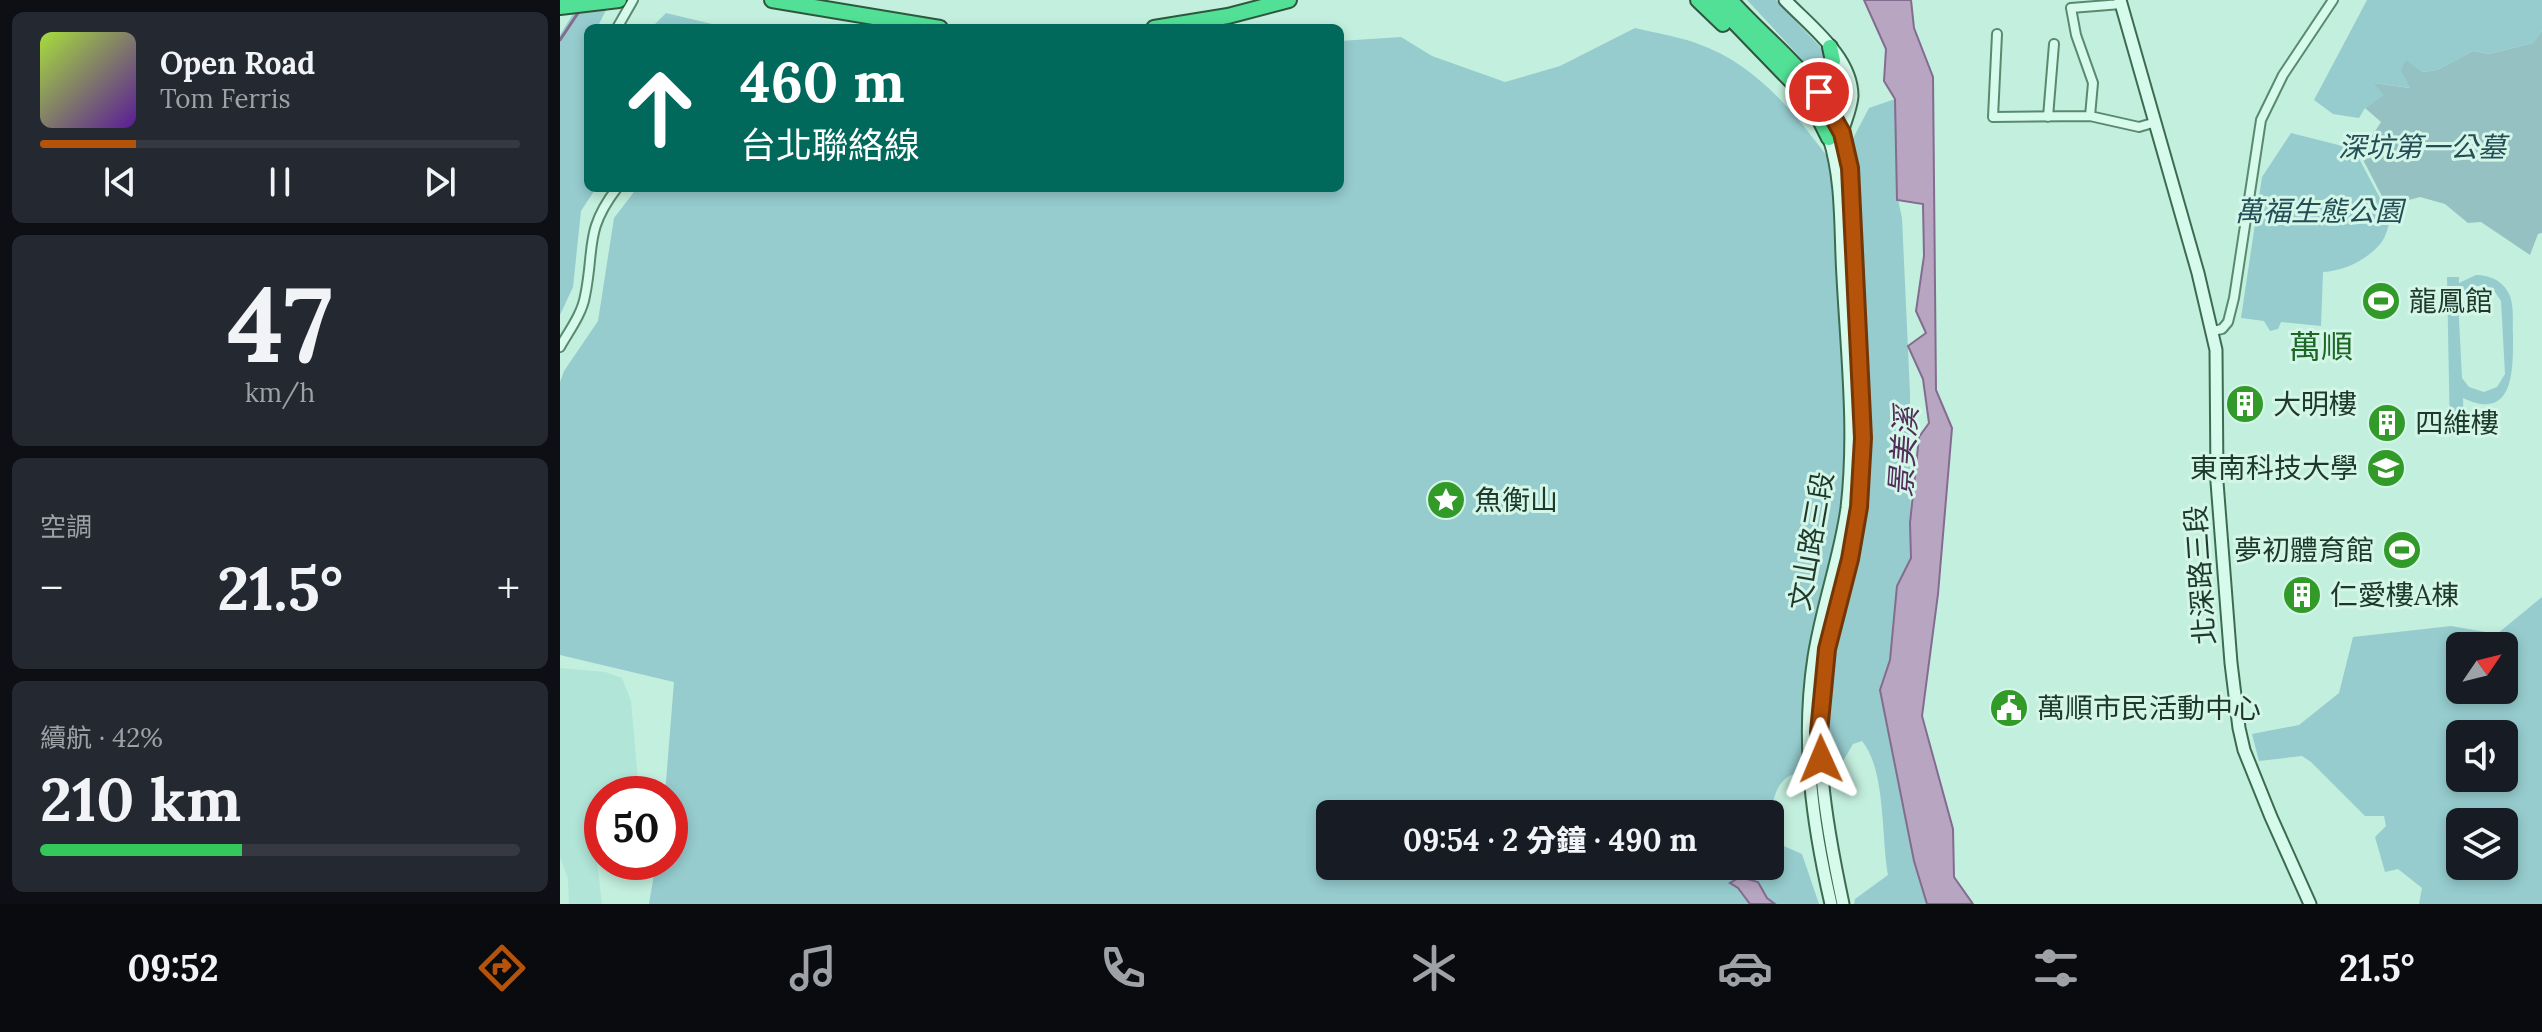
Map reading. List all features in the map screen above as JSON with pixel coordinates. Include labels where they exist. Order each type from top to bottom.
[{"type":"highway","points":[[560,7],[619,0]]},
{"type":"highway","points":[[772,0],[916,24]]},
{"type":"highway","points":[[1179,24],[1228,16],[1289,0]]},
{"type":"highway","points":[[1698,0],[1779,70]]},
{"type":"highway","points":[[1713,0],[1809,100],[1835,135]]},
{"type":"highway","points":[[1733,0],[1756,28],[1804,75],[1830,108],[1835,135]]},
{"type":"highway","points":[[1804,75],[1814,78],[1826,73],[1833,61],[1830,47]]},
{"type":"main road","points":[[1785,0],[1830,47],[1841,61],[1851,83],[1851,103],[1835,135]]},
{"type":"main road","name":"北深路三段","points":[[2121,2],[2213,331],[2216,350],[2218,497],[2239,728],[2244,750],[2271,817],[2310,904]]},
{"type":"main road","name":"文山路三段","points":[[1831,904],[1817,803],[1819,732],[1827,649],[1850,559],[1859,507],[1863,438],[1850,168],[1835,135]]},
{"type":"main road","name":"文山路三段","points":[[1817,803],[1843,904]]},
{"type":"street","points":[[619,24],[633,0]]},
{"type":"street","points":[[2213,331],[2222,329],[2228,322],[2234,298],[2261,120],[2283,75],[2333,0]]},
{"type":"street","points":[[2090,116],[2093,83],[2071,8],[2121,2]]},
{"type":"street","points":[[1997,34],[1993,117],[2090,116],[2139,127],[2156,122]]},
{"type":"street","points":[[2048,117],[2054,44]]},
{"type":"street","points":[[560,347],[583,306],[593,232],[598,217],[614,192]]},
{"type":"shaded area","points":[[1864,0],[1911,0],[1914,28],[1933,77],[1936,390],[1952,428],[1938,594],[1922,716],[1953,829],[1954,877],[1973,904],[1927,904],[1914,861],[1880,690],[1890,660],[1897,586],[1911,558],[1910,523],[1919,437],[1929,423],[1923,379],[1908,346],[1926,333],[1916,311],[1924,256],[1923,204],[1897,200],[1895,99],[1884,81],[1886,49]]},
{"type":"shaded area","points":[[560,668],[605,672],[622,678],[631,701],[638,776],[584,776],[584,880],[599,880],[602,904],[569,904],[568,879],[560,857]]},
{"type":"shaded area","points":[[1735,880],[1758,882],[1767,898],[1775,904],[1750,904],[1730,883]]},
{"type":"green space","points":[[611,0],[599,24],[584,24],[584,192],[593,192],[581,211],[573,287],[560,315],[560,35],[581,1]]},
{"type":"green space","points":[[1747,0],[1776,0],[1824,51],[1826,59],[1823,66],[1817,70],[1810,68]]},
{"type":"green space","points":[[2367,0],[2542,0],[2542,31],[2533,43],[2489,54],[2473,51],[2437,70],[2422,72],[2411,88],[2375,83],[2383,95],[2365,108],[2359,118],[2333,114],[2314,100]]},
{"type":"green space","points":[[666,13],[712,24],[655,24]]},
{"type":"green space","points":[[1635,28],[1673,36],[1719,53],[1759,79],[1792,112],[1837,169],[1869,108],[1895,99],[1897,195],[1902,218],[1910,393],[1911,558],[1897,586],[1890,660],[1880,690],[1914,861],[1927,904],[1854,904],[1855,899],[1888,875],[1879,786],[1870,753],[1862,741],[1853,744],[1837,771],[1790,776],[1782,782],[1774,800],[1316,800],[1316,880],[1784,880],[1784,846],[1802,854],[1819,904],[649,904],[653,880],[688,880],[688,776],[666,776],[674,682],[560,655],[560,382],[564,371],[598,321],[614,218],[634,192],[1344,192],[1344,41],[1401,37],[1432,56],[1505,82],[1560,66]]},
{"type":"green space","name":"深坑第一公墓","points":[[2542,31],[2542,233],[2538,234],[2530,255],[2481,222],[2468,223],[2445,204],[2420,197],[2387,206],[2357,148],[2372,136],[2381,122],[2365,108],[2383,95],[2374,83],[2410,88],[2401,70],[2406,60],[2422,72],[2437,70],[2473,51],[2489,54],[2533,43]]},
{"type":"green space","points":[[1837,70],[1845,88],[1841,108],[1823,82]]},
{"type":"green space","name":"萬福生態公園","points":[[2291,133],[2354,149],[2391,219],[2383,241],[2369,255],[2347,267],[2323,272],[2321,326],[2281,322],[2278,329],[2270,331],[2264,321],[2241,318],[2262,177]]},
{"type":"green space","points":[[2476,275],[2486,276],[2498,281],[2508,292],[2512,307],[2512,362],[2508,388],[2502,398],[2493,403],[2480,404],[2463,398],[2464,434],[2450,435],[2447,277],[2459,277],[2459,283]],"holes":[[[2483,285],[2493,289],[2501,301],[2505,374],[2497,387],[2484,392],[2469,387],[2462,378],[2458,300],[2468,288]]]},
{"type":"green space","points":[[2542,597],[2542,904],[2419,904],[2422,888],[2398,869],[2385,872],[2375,837],[2386,826],[2384,816],[2365,816],[2302,756],[2259,761],[2252,734],[2299,725],[2339,693],[2353,637],[2451,626],[2486,632],[2446,632],[2446,704],[2518,704],[2518,632],[2499,632]]},
{"type":"waterway","points":[[560,40],[580,10]]},
{"type":"place","name":"龍鳳館","points":[[2381,301]]},
{"type":"place","name":"大明樓","points":[[2245,404]]},
{"type":"place","name":"四維樓","points":[[2387,423]]},
{"type":"place","name":"東南科技大學","points":[[2386,468]]},
{"type":"place","name":"魚衡山","points":[[1446,500]]},
{"type":"place","name":"夢初體育館","points":[[2402,550]]},
{"type":"place","name":"仁愛樓A棟","points":[[2302,595]]},
{"type":"place","name":"萬順市民活動中心","points":[[2009,708]]},
{"type":"district","name":"萬順","points":[[2321,346]]},
{"type":"route","points":[[1819,92],[1842,133],[1850,168],[1863,438],[1859,507],[1850,559],[1827,649],[1819,732],[1821,759]]},
{"type":"water label","name":"景美溪","points":[[1903,452]]}]
